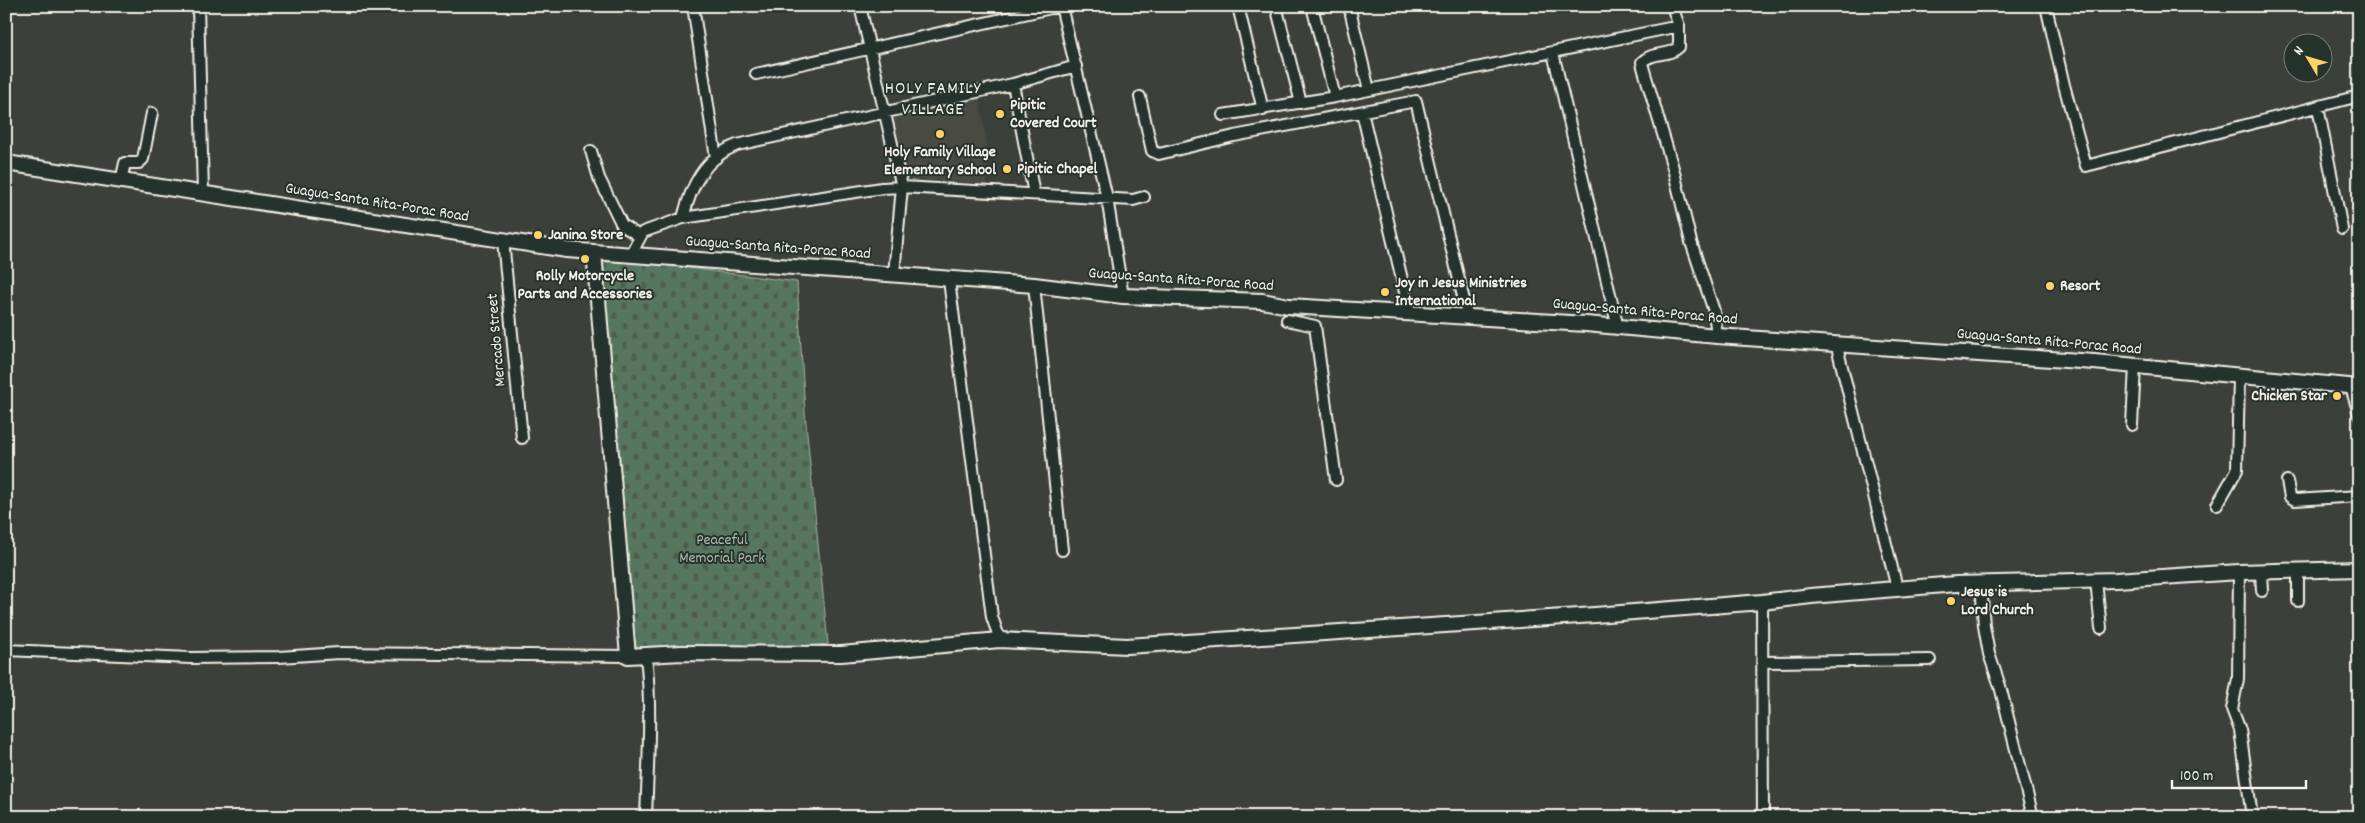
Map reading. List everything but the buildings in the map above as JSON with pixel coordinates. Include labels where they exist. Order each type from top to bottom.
[{"type":"main road","name":"Guagua-Santa Rita-Porac Road","points":[[6,163],[503,240],[594,252],[1034,285],[1123,296],[1262,301],[1290,306],[1586,324],[1717,336],[1836,343],[2135,366],[2355,387]]},
{"type":"main road","points":[[594,252],[628,656],[682,653],[841,654],[1000,640],[1126,646],[1762,602],[1897,588],[1981,583],[2096,581],[2239,572],[2359,569]]},
{"type":"street","points":[[198,6],[202,193]]},
{"type":"street","points":[[693,6],[716,158]]},
{"type":"street","points":[[860,6],[902,187],[894,274]]},
{"type":"street","points":[[756,74],[1061,6],[1107,198],[1123,296]]},
{"type":"street","points":[[1238,6],[1263,110]]},
{"type":"street","points":[[1276,6],[1301,103]]},
{"type":"street","points":[[1312,6],[1335,97]]},
{"type":"street","points":[[1349,6],[1369,90]]},
{"type":"street","points":[[1672,6],[1679,26],[1681,40],[1674,52],[1646,57],[1642,62],[1673,168],[1690,242],[1712,304],[1717,336]]},
{"type":"street","points":[[2046,6],[2064,85],[2086,166],[2359,96]]},
{"type":"street","points":[[1223,116],[1335,97],[1679,26]]},
{"type":"street","points":[[1553,53],[1618,328]]},
{"type":"street","points":[[683,218],[694,182],[716,158],[732,147],[1013,84],[1076,66]]},
{"type":"street","points":[[1013,84],[1034,194]]},
{"type":"street","points":[[1140,97],[1154,154],[1234,136],[1416,101],[1440,209],[1468,317]]},
{"type":"street","points":[[2318,108],[2342,229]]},
{"type":"street","points":[[1362,112],[1410,313]]},
{"type":"street","points":[[121,180],[125,163],[139,163],[143,159],[152,113]]},
{"type":"street","points":[[591,150],[599,178],[622,225],[639,236]]},
{"type":"street","points":[[631,254],[639,236],[648,229],[683,218],[882,188],[902,187],[1133,200],[1144,197]]},
{"type":"street","name":"Mercado Street","points":[[503,240],[522,438]]},
{"type":"street","points":[[950,280],[992,617],[1000,640]]},
{"type":"street","points":[[1034,285],[1062,550]]},
{"type":"street","points":[[1287,320],[1315,326],[1336,480]]},
{"type":"street","points":[[1836,343],[1897,588]]},
{"type":"street","points":[[2132,425],[2135,366]]},
{"type":"street","points":[[2217,505],[2237,470],[2239,376]]},
{"type":"street","points":[[2355,387],[2359,414]]},
{"type":"street","points":[[2288,481],[2290,497],[2295,500],[2359,496]]},
{"type":"street","points":[[2298,570],[2298,601]]},
{"type":"street","points":[[2239,572],[2238,679],[2232,709],[2240,730],[2252,817]]},
{"type":"street","points":[[2261,572],[2262,591]]},
{"type":"street","points":[[2096,581],[2101,628]]},
{"type":"street","points":[[1981,583],[1984,626],[1989,654],[2000,686],[2033,817]]},
{"type":"street","points":[[1762,602],[1764,817]]},
{"type":"street","points":[[6,650],[190,658],[279,657],[339,653],[628,656]]},
{"type":"street","points":[[646,656],[650,724],[646,817]]},
{"type":"street","points":[[1762,662],[1930,660]]},
{"type":"shaded area","name":"Holy Family Village Elementary School","points":[[979,95],[988,152],[986,184],[906,178],[892,115]]},
{"type":"green space","name":"Peaceful Memorial Park","points":[[597,256],[797,282],[805,413],[828,644],[793,648],[634,650]]},
{"type":"place","name":"Pipitic Covered Court","points":[[1000,114]]},
{"type":"place","name":"Holy Family Village Elementary School","points":[[940,134]]},
{"type":"place","name":"Pipitic Chapel","points":[[1007,169]]},
{"type":"place","name":"Janina Store","points":[[538,235]]},
{"type":"place","name":"Rolly Motorcycle Parts and Accessories","points":[[585,259]]},
{"type":"place","name":"Resort","points":[[2050,286]]},
{"type":"place","name":"Joy in Jesus Ministries International","points":[[1385,292]]},
{"type":"place","name":"Chicken Star","points":[[2337,396]]},
{"type":"place","name":"Jesus is Lord Church","points":[[1951,601]]},
{"type":"district","name":"HOLY FAMILY VILLAGE","points":[[933,99]]}]
